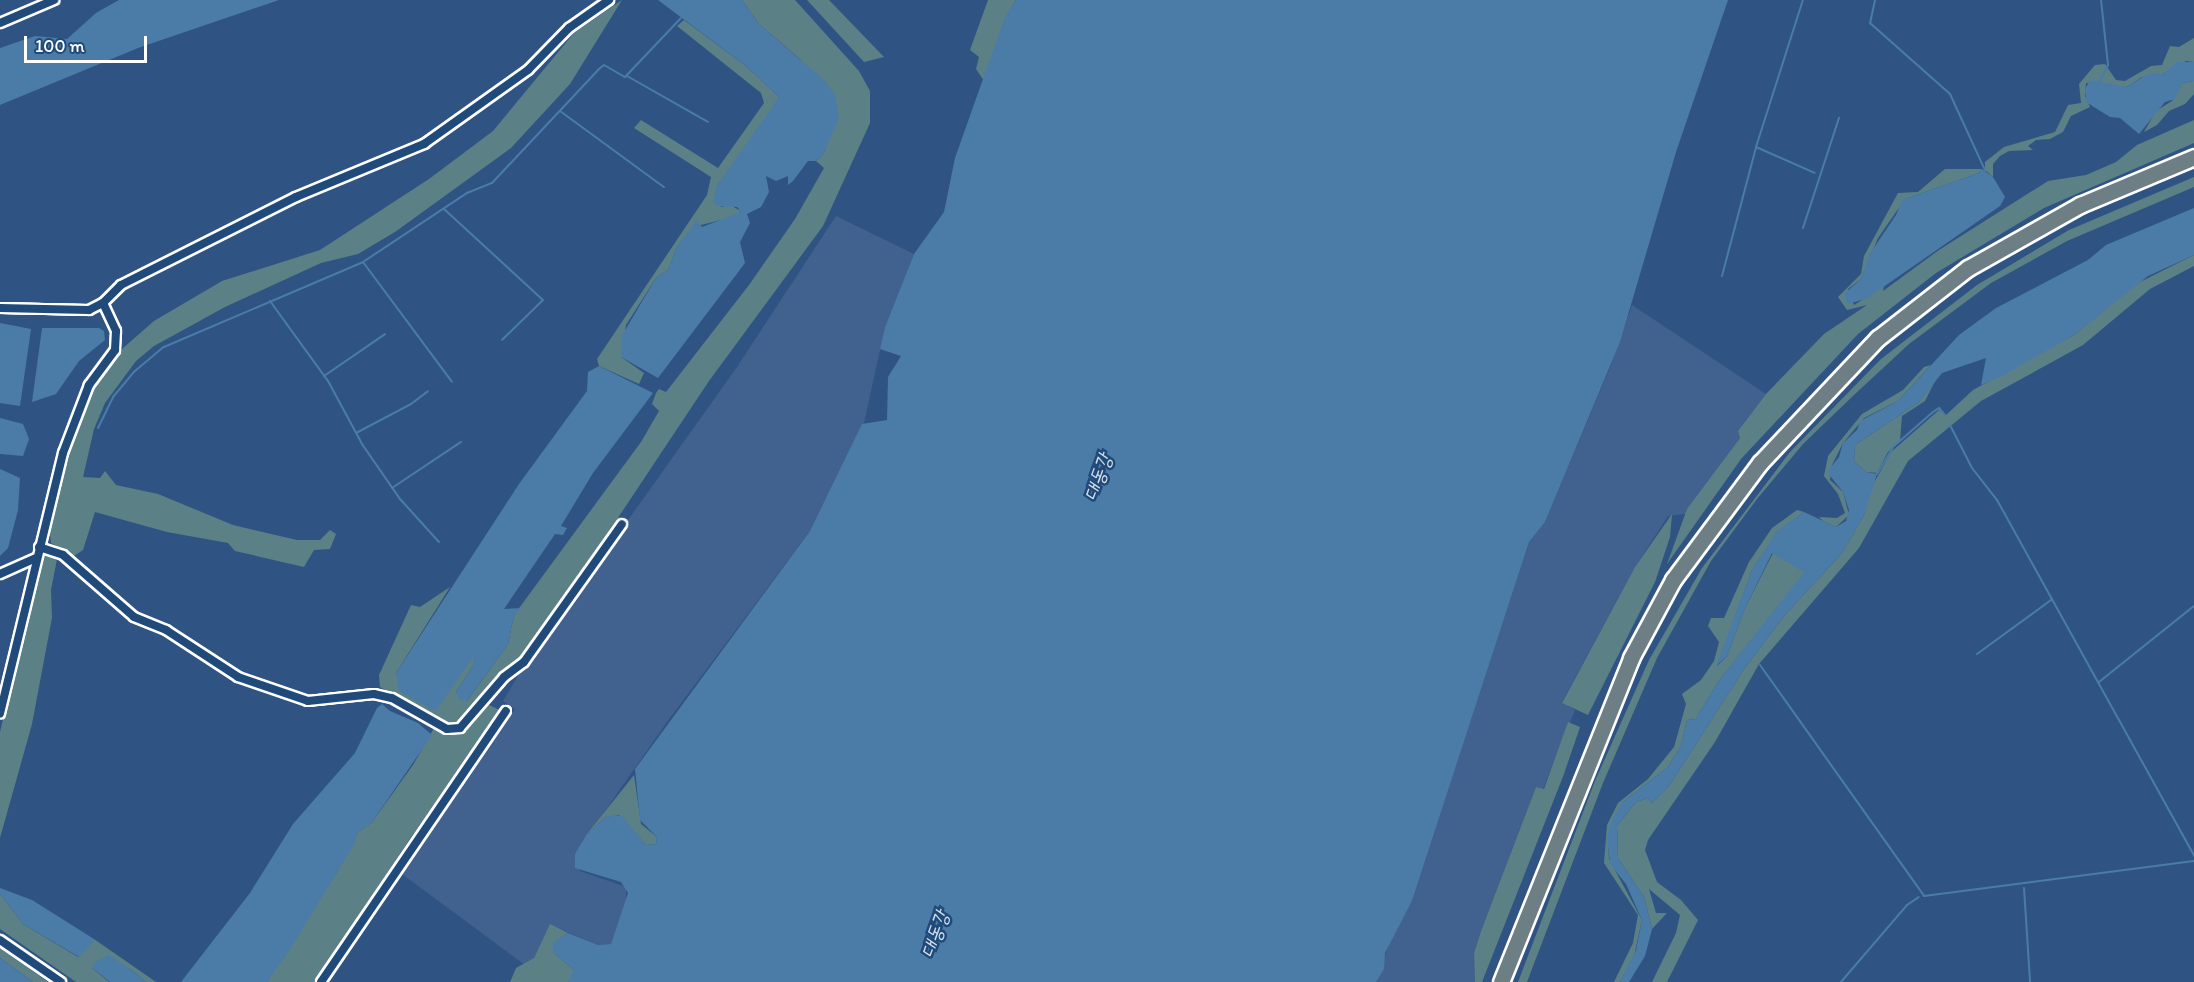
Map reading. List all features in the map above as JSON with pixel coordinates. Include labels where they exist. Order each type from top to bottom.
[{"type":"highway","points":[[1501,982],[1597,735],[1636,649],[1672,580],[1760,463],[1878,338],[1968,268],[2080,205],[2194,157]]},
{"type":"street","points":[[0,23],[54,0]]},
{"type":"street","points":[[0,308],[89,310],[103,303],[121,285],[296,197],[424,144],[528,70],[569,28],[609,0]]},
{"type":"street","points":[[0,713],[36,558],[71,429],[88,385],[115,350],[116,331],[103,303]]},
{"type":"street","points":[[39,547],[63,555],[134,617],[166,630],[238,677],[308,701],[374,694],[392,698],[447,729],[460,728],[504,677],[524,662],[622,524]]},
{"type":"street","points":[[0,574],[36,558]]},
{"type":"street","points":[[321,982],[506,711]]},
{"type":"street","points":[[0,940],[61,982]]},
{"type":"shaded area","points":[[836,216],[914,254],[885,327],[864,423],[810,531],[667,722],[575,854],[580,871],[626,887],[626,902],[611,944],[598,945],[550,925],[534,958],[525,965],[398,871],[515,709],[503,701],[522,669],[737,367]]},
{"type":"shaded area","points":[[1632,305],[1766,394],[1738,431],[1740,438],[1685,514],[1668,516],[1635,567],[1562,702],[1575,710],[1543,789],[1536,787],[1481,931],[1474,953],[1475,982],[1376,982],[1389,944],[1412,901],[1529,542],[1545,522],[1611,365]]},
{"type":"green space","points":[[622,0],[570,84],[511,148],[395,232],[358,254],[321,263],[225,307],[154,346],[136,361],[105,403],[94,429],[83,477],[100,478],[105,471],[116,485],[158,494],[233,525],[297,540],[320,540],[330,530],[336,534],[330,549],[314,550],[304,567],[235,551],[228,543],[167,532],[95,512],[83,550],[74,556],[51,543],[49,524],[77,426],[90,395],[114,356],[154,321],[222,281],[320,250],[429,179],[493,131],[574,33]]},
{"type":"green space","points":[[742,0],[795,0],[859,71],[870,91],[870,123],[823,226],[709,381],[530,650],[517,665],[499,674],[471,712],[456,725],[445,724],[380,687],[379,675],[411,605],[420,607],[450,587],[396,673],[474,656],[473,666],[456,692],[467,701],[508,644],[514,615],[641,442],[659,411],[652,404],[656,393],[659,389],[666,392],[749,285],[795,219],[824,168],[816,161],[824,153],[830,135],[801,60],[759,24]]},
{"type":"green space","points":[[807,0],[829,0],[884,57],[864,62]]},
{"type":"green space","points":[[988,0],[1016,0],[1005,18],[984,81],[976,69],[979,57],[970,50]]},
{"type":"green space","points":[[684,20],[746,66],[779,97],[778,103],[717,186],[721,207],[730,205],[741,211],[737,216],[693,227],[677,247],[668,270],[656,278],[626,325],[621,357],[644,373],[639,384],[599,366],[597,359],[707,195],[711,177],[634,128],[641,120],[718,168],[764,103],[761,93],[677,26]]},
{"type":"green space","points":[[2194,38],[2194,62],[2186,61],[2160,76],[2142,77],[2127,87],[2086,83],[2085,96],[2090,107],[2071,116],[2063,132],[2050,139],[2036,140],[2028,146],[2033,150],[2009,151],[2000,156],[1993,164],[1993,177],[1985,170],[1985,162],[2004,147],[2055,132],[2068,105],[2081,103],[2079,84],[2095,65],[2105,64],[2116,80],[2125,81],[2151,66],[2162,65],[2170,46],[2179,47]]},
{"type":"green space","points":[[2194,81],[2194,94],[2185,104],[2169,111],[2157,125],[2144,132],[2156,111],[2172,101],[2182,83]]},
{"type":"green space","points":[[2194,120],[2194,143],[2044,208],[1936,273],[1858,334],[1741,459],[1667,564],[1687,509],[1740,438],[1738,431],[1766,394],[1824,334],[1867,305],[1847,310],[1838,297],[1861,274],[1864,256],[1898,193],[1918,192],[1945,169],[1982,169],[1979,173],[1905,199],[1878,238],[1861,279],[1848,289],[1854,305],[1884,286],[1883,291],[1939,250],[2048,181],[2086,175],[2116,162],[2137,145]]},
{"type":"green space","points":[[2194,177],[2194,187],[2067,241],[1991,283],[1909,344],[1803,444],[1757,499],[1711,561],[1657,658],[1603,783],[1527,982],[1518,982],[1595,781],[1649,660],[1702,568],[1790,452],[1881,359],[1977,285],[2069,230]]},
{"type":"green space","points":[[2194,255],[2194,266],[2150,289],[2083,345],[1981,401],[1908,461],[1859,548],[1759,664],[1715,742],[1648,840],[1645,850],[1657,882],[1681,900],[1698,920],[1667,982],[1652,982],[1676,933],[1680,915],[1649,889],[1656,913],[1667,913],[1652,929],[1644,897],[1618,858],[1617,826],[1636,802],[1648,798],[1652,803],[1669,786],[1744,669],[1784,616],[1842,553],[1864,515],[1870,490],[1891,452],[1939,410],[1946,415],[1973,390],[2074,335],[2136,284]]},
{"type":"green space","points":[[1931,365],[1898,401],[1864,418],[1843,443],[1832,465],[1830,480],[1843,492],[1849,515],[1836,527],[1823,521],[1819,517],[1837,518],[1845,513],[1838,494],[1824,476],[1828,456],[1862,414],[1903,390],[1924,367]]},
{"type":"green space","points":[[1935,381],[1925,401],[1902,416],[1900,441],[1888,452],[1877,473],[1866,472],[1854,461],[1855,445],[1919,402]]},
{"type":"green space","points":[[1797,510],[1804,512],[1778,531],[1752,570],[1717,666],[1727,656],[1745,608],[1773,553],[1805,572],[1718,682],[1696,719],[1687,720],[1681,746],[1668,767],[1623,802],[1608,841],[1609,859],[1642,920],[1634,956],[1620,982],[1614,982],[1633,943],[1638,915],[1604,863],[1607,825],[1618,803],[1648,779],[1674,747],[1686,704],[1682,694],[1701,680],[1714,661],[1719,642],[1708,626],[1711,618],[1724,618],[1749,562],[1772,528]]},
{"type":"green space","points":[[1672,514],[1670,537],[1655,582],[1588,715],[1562,703],[1635,567]]},
{"type":"green space","points":[[48,555],[57,559],[51,590],[52,618],[32,724],[0,838],[0,732],[42,556]]},
{"type":"green space","points":[[489,705],[500,710],[485,735],[409,840],[316,982],[267,982],[339,869],[357,833],[372,822],[413,765],[434,728],[453,734],[467,728]]},
{"type":"green space","points":[[1568,722],[1580,727],[1564,774],[1482,982],[1475,982],[1474,953],[1481,931],[1536,787],[1544,789]]},
{"type":"green space","points":[[634,775],[641,824],[657,837],[656,844],[646,845],[619,815],[606,817],[587,834]]},
{"type":"green space","points":[[0,894],[23,924],[78,957],[94,939],[156,982],[146,982],[130,969],[92,968],[109,982],[76,982],[0,929]]},
{"type":"green space","points":[[550,924],[568,933],[553,944],[554,953],[574,970],[574,975],[568,982],[510,982],[516,968],[534,958]]},
{"type":"green space","points":[[0,948],[48,982],[33,982],[0,958]]},
{"type":"water","points":[[119,0],[279,0],[138,48],[0,105],[0,48],[35,36],[67,39],[96,13]]},
{"type":"water","points":[[658,0],[742,0],[759,24],[825,81],[835,95],[839,118],[824,153],[816,161],[808,161],[788,185],[788,176],[776,181],[766,176],[769,192],[761,207],[747,214],[750,223],[740,242],[745,263],[658,378],[621,357],[621,337],[656,278],[668,270],[677,247],[697,220],[702,227],[741,212],[737,207],[716,206],[713,202],[717,186],[779,97],[746,66]]},
{"type":"water","name":"대동강","points":[[1016,0],[1728,0],[1676,152],[1620,342],[1545,522],[1529,542],[1412,901],[1385,953],[1384,969],[1376,982],[568,982],[574,970],[554,953],[552,944],[568,933],[598,945],[611,944],[628,893],[621,882],[575,868],[575,854],[587,834],[606,817],[615,815],[622,816],[646,845],[656,844],[657,837],[640,820],[635,769],[810,531],[862,424],[887,420],[888,377],[901,356],[880,349],[885,327],[914,254],[944,212],[955,158],[1005,17]]},
{"type":"water","points":[[2176,62],[2194,62],[2194,81],[2182,83],[2175,99],[2165,102],[2139,134],[2120,118],[2110,117],[2086,102],[2085,89],[2090,80],[2127,87],[2149,73],[2164,74]]},
{"type":"water","points":[[1982,169],[1993,177],[2005,197],[2000,206],[1866,299],[1847,304],[1845,293],[1861,279],[1869,255],[1896,215],[1902,200],[1979,173]]},
{"type":"water","points":[[2194,208],[2194,255],[2148,276],[2074,335],[2004,375],[1981,385],[1986,358],[1942,373],[1919,402],[1855,445],[1854,461],[1866,472],[1877,474],[1864,515],[1842,553],[1784,616],[1744,669],[1669,786],[1652,803],[1648,798],[1636,802],[1617,826],[1618,858],[1644,897],[1652,929],[1645,956],[1629,982],[1620,982],[1636,950],[1642,920],[1626,884],[1610,864],[1607,836],[1612,820],[1623,802],[1668,767],[1681,746],[1687,720],[1696,719],[1718,682],[1804,572],[1772,553],[1745,608],[1727,656],[1716,666],[1752,570],[1777,531],[1804,512],[1836,527],[1846,521],[1849,510],[1843,492],[1827,472],[1839,457],[1843,443],[1857,430],[1860,421],[1898,401],[1959,335],[1996,308],[2088,260],[2106,245]]},
{"type":"water","points":[[0,323],[31,329],[20,406],[0,403]]},
{"type":"water","points":[[42,328],[99,328],[104,331],[105,340],[79,361],[56,394],[32,402]]},
{"type":"water","points":[[599,366],[653,393],[593,473],[561,526],[567,528],[563,535],[555,534],[504,609],[521,608],[514,615],[508,644],[467,701],[460,700],[456,692],[473,666],[473,657],[437,709],[433,710],[399,691],[396,673],[519,484],[587,391],[588,372]]},
{"type":"water","points":[[0,418],[23,424],[29,439],[23,456],[0,454]]},
{"type":"water","points":[[0,469],[20,478],[18,510],[8,548],[0,556]]},
{"type":"water","points":[[382,704],[390,711],[418,723],[432,735],[372,822],[357,833],[355,843],[289,951],[267,982],[181,982],[250,893],[293,824],[355,753],[377,708]]},
{"type":"water","points":[[0,888],[32,900],[94,939],[91,945],[79,957],[23,924],[0,894]]},
{"type":"water","points":[[109,955],[146,982],[110,982],[92,968],[96,961]]},
{"type":"water","points":[[0,958],[33,982],[0,982]]},
{"type":"waterway","points":[[1722,276],[1756,147],[1803,0]]},
{"type":"waterway","points":[[1875,0],[1870,23],[1950,94],[1985,170]]},
{"type":"waterway","points":[[2099,82],[2108,65],[2101,0]]},
{"type":"waterway","points":[[98,428],[113,397],[135,371],[164,347],[363,262],[467,193],[492,183],[599,69],[604,65],[625,77],[681,18]]},
{"type":"waterway","points":[[627,76],[708,122]]},
{"type":"waterway","points":[[560,111],[664,187]]},
{"type":"waterway","points":[[1803,228],[1839,118]]},
{"type":"waterway","points":[[1756,147],[1815,173]]},
{"type":"waterway","points":[[444,209],[543,300],[502,340]]},
{"type":"waterway","points":[[363,262],[452,382]]},
{"type":"waterway","points":[[270,301],[328,381],[362,444],[400,499],[439,542]]},
{"type":"waterway","points":[[324,376],[385,334]]},
{"type":"waterway","points":[[356,433],[411,404],[428,391]]},
{"type":"waterway","points":[[1877,474],[1893,447],[1933,412],[1939,408],[1945,415]]},
{"type":"waterway","points":[[1950,425],[1972,468],[1997,500],[2194,856]]},
{"type":"waterway","points":[[392,488],[461,442]]},
{"type":"waterway","points":[[1977,654],[2051,600]]},
{"type":"waterway","points":[[2099,682],[2194,606]]},
{"type":"waterway","points":[[1760,665],[1924,896],[2194,861]]},
{"type":"waterway","points":[[2024,888],[2030,982]]},
{"type":"waterway","points":[[1841,982],[1907,905],[1919,897]]}]
